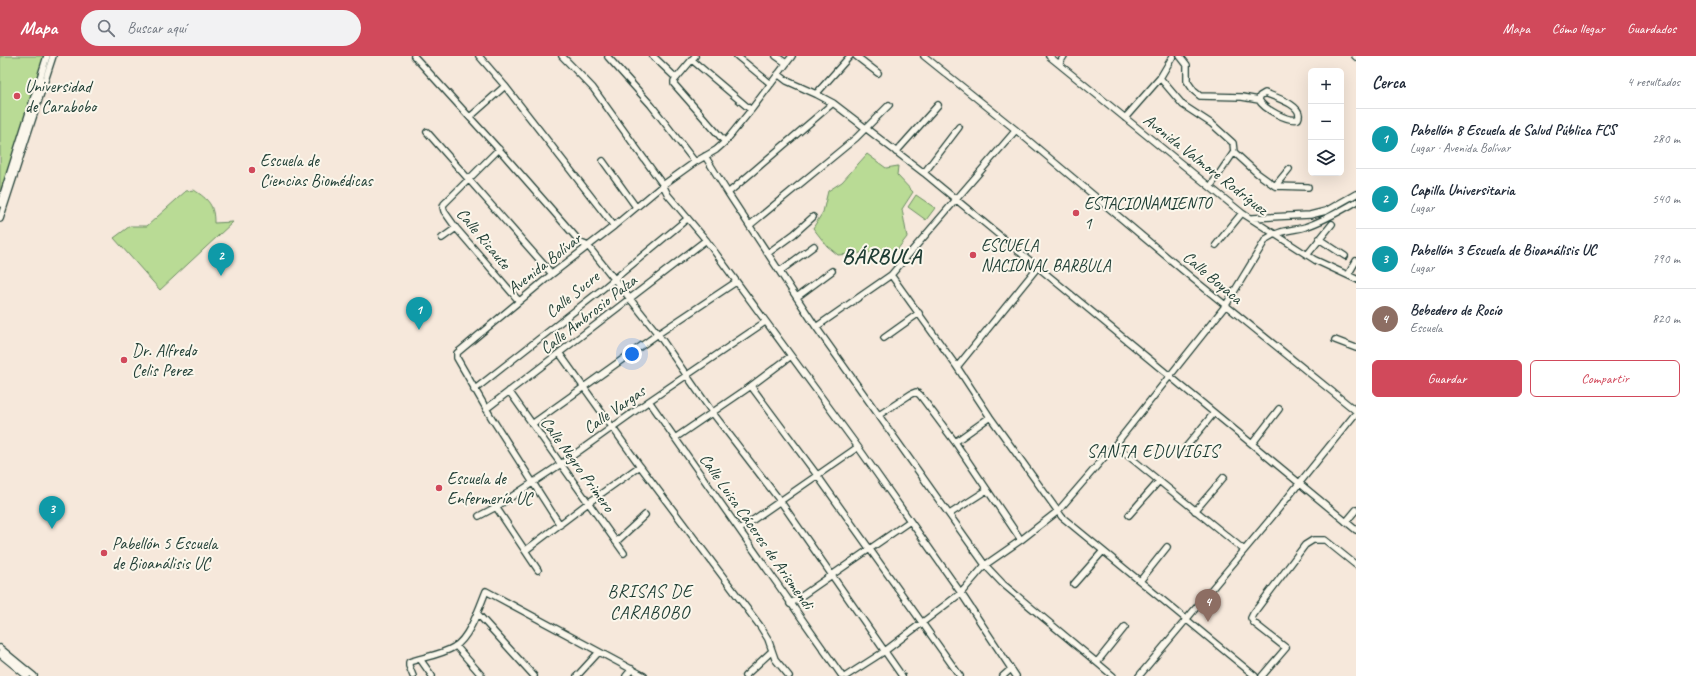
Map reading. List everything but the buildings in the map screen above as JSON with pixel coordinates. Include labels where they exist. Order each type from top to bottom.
[{"type":"street","points":[[0,204],[47,56]]},
{"type":"street","points":[[0,219],[53,56]]},
{"type":"street","points":[[414,56],[470,117],[580,243],[588,246],[614,278],[658,334],[688,375],[712,412],[781,502],[902,676]]},
{"type":"street","points":[[478,56],[505,86],[614,226]]},
{"type":"street","points":[[562,56],[593,88],[663,184],[668,195],[706,240],[858,447],[961,594],[1016,676]]},
{"type":"street","points":[[653,56],[676,78]]},
{"type":"street","points":[[738,56],[771,84]]},
{"type":"street","points":[[776,56],[786,64]]},
{"type":"street","name":"Avenida Bolívar","points":[[560,526],[474,390],[457,358],[457,353],[519,300],[614,226],[663,184],[695,162],[716,150],[725,142],[751,110],[792,56]]},
{"type":"street","points":[[816,94],[850,56]]},
{"type":"street","points":[[856,56],[878,73]]},
{"type":"street","name":"Calle Boyaca","points":[[924,56],[1016,130],[1356,412]]},
{"type":"street","name":"Avenida Valmore Rodríguez","points":[[1050,56],[1242,213],[1307,255],[1356,279]]},
{"type":"street","points":[[1059,64],[1064,56]]},
{"type":"street","points":[[1125,118],[1160,78],[1173,56]]},
{"type":"street","points":[[1180,56],[1187,65],[1187,81],[1194,92],[1200,96],[1242,97],[1258,100],[1261,104],[1288,119],[1298,119],[1300,116],[1299,110],[1295,106],[1273,96],[1265,94],[1260,96],[1258,100]]},
{"type":"street","points":[[608,57],[651,105],[695,162]]},
{"type":"street","points":[[725,142],[674,84],[676,78],[694,58],[751,110]]},
{"type":"street","points":[[778,74],[795,85],[833,103],[924,173],[1037,268],[1356,530]]},
{"type":"street","points":[[1160,78],[1183,105],[1212,124],[1233,143],[1234,152],[1210,187]]},
{"type":"street","points":[[470,117],[505,86]]},
{"type":"street","points":[[728,193],[833,103]]},
{"type":"street","points":[[750,225],[866,129],[889,105]]},
{"type":"street","points":[[896,152],[938,105]]},
{"type":"street","points":[[924,173],[959,127]]},
{"type":"street","points":[[816,327],[892,275],[1016,130]]},
{"type":"street","points":[[427,132],[552,274]]},
{"type":"street","points":[[470,180],[499,150]]},
{"type":"street","points":[[1234,152],[1257,173],[1275,186],[1308,188]]},
{"type":"street","points":[[705,156],[816,327],[986,565],[1003,584],[1114,676]]},
{"type":"street","points":[[603,161],[636,207]]},
{"type":"street","points":[[1275,186],[1289,169]]},
{"type":"street","name":"Calle Ricaute","points":[[470,180],[444,204],[444,211],[456,228],[519,300]]},
{"type":"street","points":[[1251,218],[1275,218],[1315,214],[1326,211],[1356,194]]},
{"type":"street","points":[[846,676],[885,651],[961,594],[986,565],[1058,512],[1115,445],[1226,305],[1266,239],[1274,234],[1327,219],[1356,202]]},
{"type":"street","points":[[1216,245],[1242,213]]},
{"type":"street","points":[[768,253],[794,234],[813,217]]},
{"type":"street","name":"Calle Sucre","points":[[474,390],[687,219]]},
{"type":"street","points":[[1307,255],[1332,224]]},
{"type":"street","points":[[442,238],[456,228]]},
{"type":"street","points":[[1319,239],[1345,256]]},
{"type":"street","name":"Calle Ambrosio Palza","points":[[486,409],[560,354],[706,240]]},
{"type":"street","points":[[780,271],[814,246]]},
{"type":"street","points":[[1348,275],[1356,261]]},
{"type":"street","points":[[957,366],[1037,268]]},
{"type":"street","points":[[797,297],[832,271]]},
{"type":"street","points":[[892,275],[957,366],[990,417],[1062,517],[1254,676]]},
{"type":"street","points":[[532,424],[658,334],[736,282]]},
{"type":"street","points":[[884,338],[919,313]]},
{"type":"street","name":"Calle Vargas","points":[[479,516],[496,508],[532,482],[561,464],[649,401],[765,322]]},
{"type":"street","points":[[1335,340],[1356,348]]},
{"type":"street","points":[[560,354],[640,466],[760,626],[768,639],[776,659],[789,676]]},
{"type":"street","points":[[675,438],[751,386],[791,356]]},
{"type":"street","points":[[751,386],[817,475],[960,676]]},
{"type":"street","name":"Calle Negro Primero","points":[[509,391],[624,553]]},
{"type":"street","points":[[880,415],[916,392],[920,395],[955,442],[1021,540]]},
{"type":"street","name":"Calle Luisa Cáceres de Arismendi","points":[[649,401],[740,529],[790,604],[842,676]]},
{"type":"street","points":[[1252,444],[1279,409]]},
{"type":"street","points":[[1139,676],[1300,484],[1356,412]]},
{"type":"street","points":[[1186,448],[1214,413]]},
{"type":"street","points":[[955,442],[990,417]]},
{"type":"street","points":[[1115,445],[1244,550]]},
{"type":"street","points":[[740,529],[781,502],[858,447]]},
{"type":"street","points":[[526,550],[560,526],[588,502],[640,466]]},
{"type":"street","points":[[1195,511],[1224,477]]},
{"type":"street","points":[[1129,515],[1159,481]]},
{"type":"street","points":[[950,513],[988,490]]},
{"type":"street","points":[[496,508],[526,550],[538,570]]},
{"type":"street","points":[[1346,522],[1356,510]]},
{"type":"street","points":[[616,542],[645,515]]},
{"type":"street","points":[[790,604],[910,521]]},
{"type":"street","points":[[1262,676],[1286,648],[1254,622],[1251,618],[1252,614],[1306,545],[1313,540],[1325,540],[1356,565]]},
{"type":"street","points":[[1140,581],[1167,547]]},
{"type":"street","points":[[1074,584],[1103,551]]},
{"type":"street","points":[[413,676],[409,664],[456,646],[467,631],[477,613],[486,590],[644,676]]},
{"type":"street","points":[[477,613],[534,676]]},
{"type":"street","points":[[1097,662],[1125,627]]},
{"type":"street","points":[[456,646],[482,676]]},
{"type":"street","points":[[0,648],[34,676]]},
{"type":"street","points":[[745,676],[772,651]]},
{"type":"street","points":[[577,676],[599,652]]},
{"type":"street","points":[[0,654],[27,676]]},
{"type":"street","points":[[420,659],[432,676]]},
{"type":"street","points":[[626,676],[632,669]]},
{"type":"street","points":[[1003,676],[1011,669]]},
{"type":"green space","name":"Universidad de Carabobo","points":[[0,56],[45,56],[0,199]]},
{"type":"green space","points":[[867,154],[886,168],[898,166],[897,175],[913,192],[902,209],[907,237],[897,250],[838,255],[827,246],[813,228],[823,212],[828,191],[842,182]]},
{"type":"green space","points":[[194,190],[207,200],[212,207],[214,223],[233,222],[160,290],[114,238],[130,226],[147,226],[186,191]]},
{"type":"green space","points":[[916,195],[935,208],[926,220],[908,207]]},
{"type":"place","name":"Universidad de Carabobo","points":[[17,96]]},
{"type":"place","name":"Escuela de Ciencias Biomédicas","points":[[252,170]]},
{"type":"place","name":"ESTACIONAMIENTO 1","points":[[1076,213]]},
{"type":"place","name":"ESCUELA NACIONAL BARBULA","points":[[973,255]]},
{"type":"place","name":"Capilla Universitaria","points":[[221,276]]},
{"type":"place","name":"Pabellón 8 Escuela de Salud Pública FCS","points":[[419,330]]},
{"type":"place","name":"Dr. Alfredo Celis Perez","points":[[124,360]]},
{"type":"place","name":"Escuela de Enfermería UC","points":[[439,488]]},
{"type":"place","name":"Pabellón 3 Escuela de Bioanálisis UC","points":[[52,529]]},
{"type":"place","name":"Pabellón 5 Escuela de Bioanálisis UC","points":[[104,553]]},
{"type":"place","name":"Bebedero de Rocío","points":[[1208,622]]},
{"type":"district","name":"BÁRBULA","points":[[882,256]]},
{"type":"district","name":"SANTA EDUVIGIS","points":[[1153,451]]},
{"type":"district","name":"BRISAS DE CARABOBO","points":[[650,601]]}]
